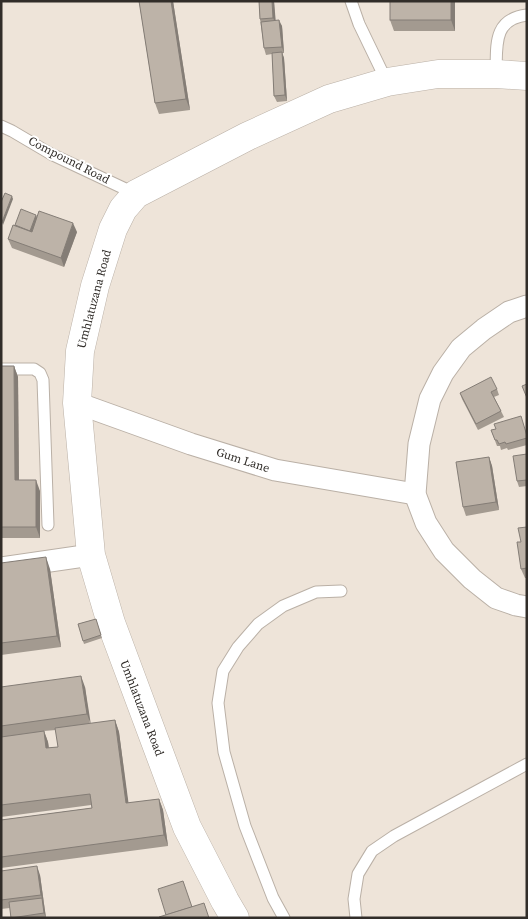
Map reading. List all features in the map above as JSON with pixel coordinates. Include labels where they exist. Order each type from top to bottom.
[{"type":"street","name":"Umhlatuzana Road","points":[[235,918],[187,827],[111,623],[91,555],[77,403],[80,351],[95,286],[113,229],[123,209],[136,194],[248,136],[329,99],[387,82],[438,74],[527,76]]},
{"type":"street","points":[[527,306],[509,312],[484,329],[461,348],[443,373],[430,399],[419,444],[415,494],[426,523],[444,551],[472,580],[496,598],[527,607]]},
{"type":"street","name":"Gum Lane","points":[[77,403],[192,444],[275,470],[415,494]]},
{"type":"street","points":[[1,568],[91,555]]},
{"type":"lane","points":[[352,1],[359,24],[387,82]]},
{"type":"lane","points":[[496,74],[497,36],[503,25],[512,19],[527,15]]},
{"type":"lane","name":"Compound Road","points":[[1,126],[51,154],[136,194]]},
{"type":"lane","points":[[1,369],[34,369],[40,373],[43,380],[48,525]]},
{"type":"lane","points":[[284,918],[272,898],[245,826],[224,752],[218,704],[223,672],[238,647],[258,624],[282,606],[316,592],[341,591]]},
{"type":"lane","points":[[356,918],[354,899],[358,874],[372,851],[394,836],[527,764]]},
{"type":"building","points":[[139,1],[171,1],[186,99],[155,103]]},
{"type":"building","points":[[259,1],[272,1],[273,18],[260,19]]},
{"type":"building","points":[[390,1],[451,1],[451,20],[390,20]]},
{"type":"building","points":[[279,20],[282,47],[264,48],[261,22]]},
{"type":"building","points":[[282,52],[285,95],[274,96],[272,53]]},
{"type":"building","points":[[5,193],[12,196],[1,222],[1,202]]},
{"type":"building","points":[[21,209],[36,215],[30,231],[15,225]]},
{"type":"building","points":[[39,211],[73,223],[61,258],[8,239],[13,225],[32,232]]},
{"type":"building","points":[[1,366],[14,366],[15,480],[36,480],[36,527],[1,527]]},
{"type":"building","points":[[491,377],[497,389],[491,392],[501,411],[476,424],[460,393]]},
{"type":"building","points":[[527,384],[527,398],[522,386]]},
{"type":"building","points":[[521,416],[527,438],[499,444],[491,430],[496,429],[494,424]]},
{"type":"building","points":[[527,454],[527,480],[517,481],[513,456]]},
{"type":"building","points":[[489,457],[496,502],[463,507],[456,462]]},
{"type":"building","points":[[527,527],[527,568],[521,569],[517,542],[521,542],[518,528]]},
{"type":"building","points":[[46,557],[57,636],[1,643],[1,563]]},
{"type":"building","points":[[96,619],[101,635],[83,641],[78,624]]},
{"type":"building","points":[[81,676],[87,714],[1,726],[1,687]]},
{"type":"building","points":[[115,720],[126,803],[159,799],[164,835],[1,857],[1,820],[92,808],[90,794],[1,805],[1,737],[44,731],[46,748],[58,747],[55,728]]},
{"type":"building","points":[[37,866],[41,895],[1,900],[1,871]]},
{"type":"building","points":[[183,881],[192,907],[166,915],[158,889]]},
{"type":"building","points":[[42,898],[44,913],[11,918],[9,902]]},
{"type":"building","points":[[204,903],[209,918],[159,918],[159,917]]}]
